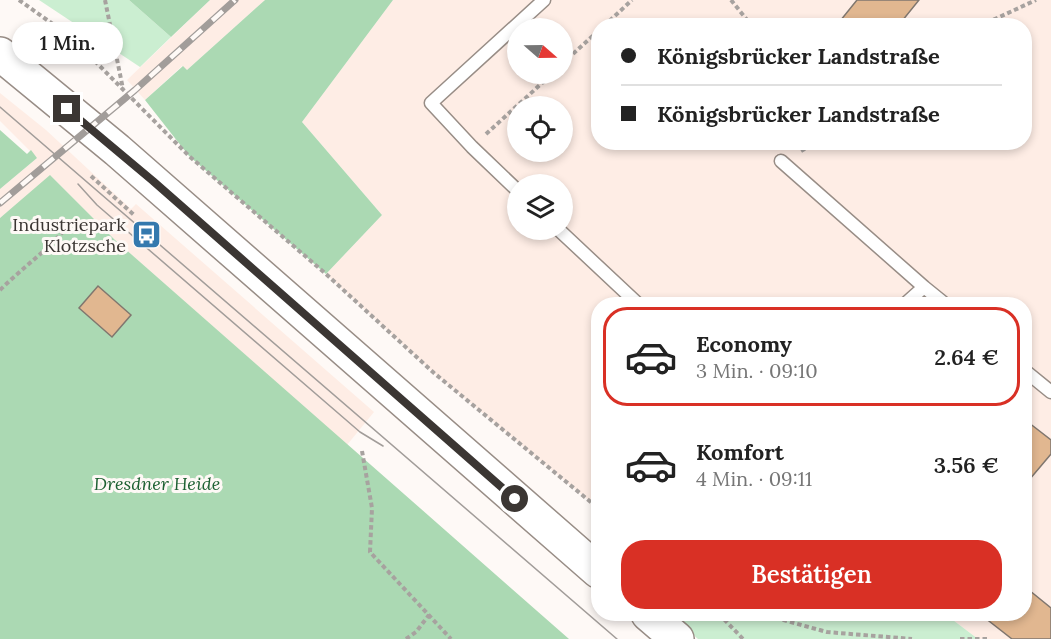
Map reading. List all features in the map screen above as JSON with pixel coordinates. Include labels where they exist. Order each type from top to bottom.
[{"type":"main road","points":[[0,54],[117,150],[591,565]]},
{"type":"main road","points":[[656,621],[677,639]]},
{"type":"lane","points":[[507,180],[431,103],[544,0]]},
{"type":"lane","points":[[781,161],[936,297]]},
{"type":"lane","points":[[570,240],[631,297]]},
{"type":"lane","points":[[913,297],[924,287]]},
{"type":"lane","points":[[1032,377],[1051,392]]},
{"type":"path","points":[[19,0],[71,37],[189,156],[326,274],[434,373],[591,502]]},
{"type":"path","points":[[105,0],[124,90]]},
{"type":"path","points":[[613,18],[632,0]]},
{"type":"path","points":[[731,0],[746,18]]},
{"type":"path","points":[[997,18],[1036,0]]},
{"type":"path","points":[[573,54],[591,37]]},
{"type":"path","points":[[472,147],[541,84]]},
{"type":"path","points":[[91,176],[134,215]]},
{"type":"path","points":[[0,290],[21,268],[52,244],[67,227]]},
{"type":"path","points":[[362,451],[372,508],[370,552],[451,639]]},
{"type":"path","points":[[406,639],[416,632],[429,615]]},
{"type":"path","points":[[725,621],[743,639]]},
{"type":"path","points":[[787,621],[827,632],[912,639]]},
{"type":"path","points":[[960,639],[989,639]]},
{"type":"shaded area","points":[[210,0],[265,0],[187,70],[182,66],[145,100],[127,80]]},
{"type":"shaded area","points":[[393,0],[1051,0],[1051,639],[978,639],[954,621],[1032,621],[1032,297],[591,297],[591,502],[434,373],[326,274],[382,215],[302,122]]},
{"type":"shaded area","points":[[0,93],[46,130],[131,209],[136,204],[374,412],[347,445],[115,240],[51,176],[0,218],[0,189],[37,158],[0,121]]},
{"type":"green space","points":[[39,0],[129,0],[171,37],[140,67]]},
{"type":"green space","points":[[129,0],[210,0],[171,37]]},
{"type":"green space","points":[[265,0],[393,0],[302,122],[382,215],[326,274],[189,156],[145,100],[183,66],[187,70]]},
{"type":"green space","points":[[0,130],[27,154],[31,150],[37,158],[0,189]]},
{"type":"green space","name":"Dresdner Heide","points":[[50,175],[115,240],[569,639],[0,639],[0,218]]},
{"type":"green space","points":[[677,621],[954,621],[978,639],[698,639]]},
{"type":"building","points":[[857,0],[919,0],[904,18],[842,18]]},
{"type":"building","points":[[98,286],[131,315],[112,337],[79,308]]},
{"type":"building","points":[[1032,425],[1051,440],[1051,454],[1032,477]]},
{"type":"building","points":[[1032,593],[1051,608],[1051,639],[1012,639],[989,621],[1032,621]]},
{"type":"tram line","points":[[0,107],[591,617]]},
{"type":"tram line","points":[[78,184],[97,205],[360,432],[383,446]]},
{"type":"tram line","points":[[596,621],[617,639]]},
{"type":"railway","points":[[0,203],[135,90],[235,0]]},
{"type":"place","name":"Industriepark Klotzsche","points":[[147,235]]},
{"type":"route","points":[[67,109],[153,181],[515,499]]}]
